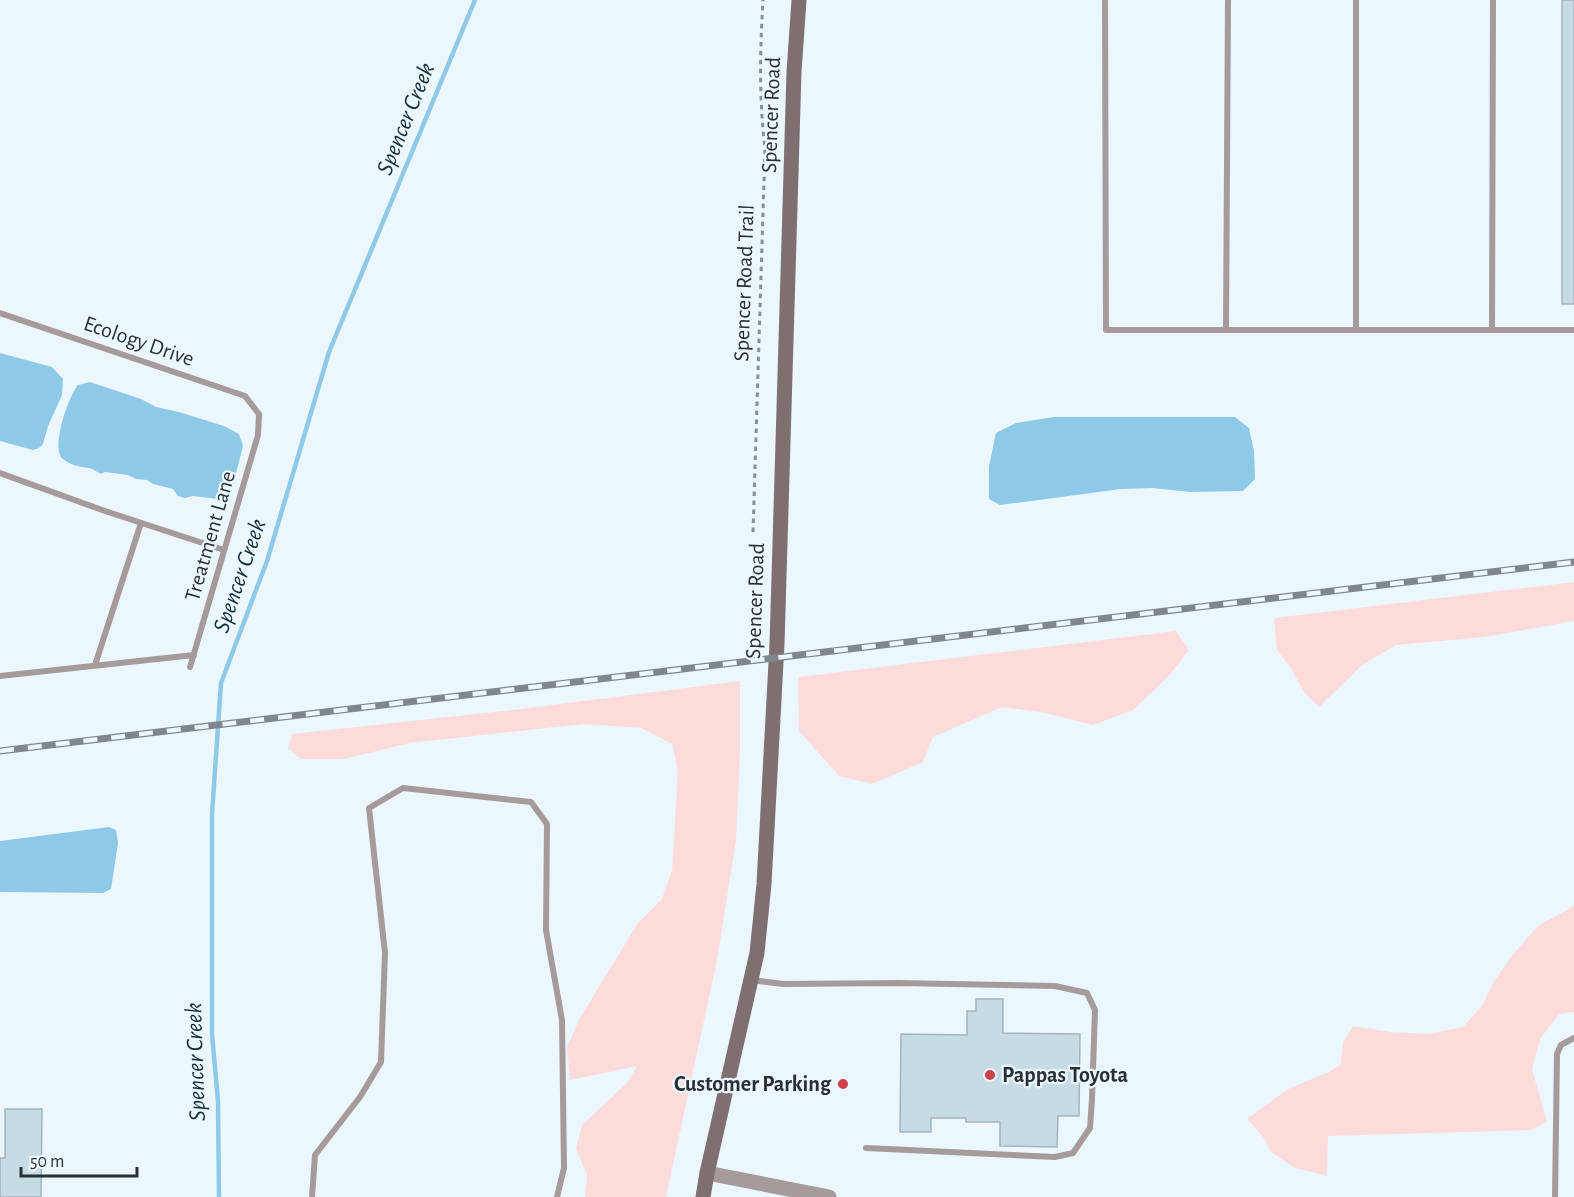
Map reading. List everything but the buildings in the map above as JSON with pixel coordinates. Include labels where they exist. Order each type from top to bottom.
[{"type":"main road","name":"Spencer Road","points":[[703,1197],[760,934],[777,644],[794,72],[799,0]]},
{"type":"street","points":[[707,1173],[829,1197]]},
{"type":"lane","points":[[1106,0],[1106,330],[1574,330]]},
{"type":"lane","points":[[1226,330],[1228,0]]},
{"type":"lane","points":[[1356,0],[1356,330]]},
{"type":"lane","points":[[1492,329],[1493,0]]},
{"type":"lane","name":"Ecology Drive","points":[[0,313],[245,396],[259,414]]},
{"type":"lane","name":"Treatment Lane","points":[[190,667],[258,435],[259,414]]},
{"type":"lane","points":[[0,472],[224,550]]},
{"type":"lane","points":[[95,665],[141,523]]},
{"type":"lane","points":[[0,676],[194,655]]},
{"type":"lane","points":[[312,1197],[315,1155],[360,1096],[381,1062],[385,953],[369,808],[403,788],[531,802],[548,824],[546,930],[562,1020],[564,1168],[557,1197]]},
{"type":"lane","points":[[751,980],[783,984],[898,983],[1055,986],[1087,993],[1095,1010],[1090,1128],[1073,1153],[1055,1157],[866,1148]]},
{"type":"lane","points":[[1555,1197],[1557,1054],[1561,1045],[1574,1038]]},
{"type":"path","name":"Spencer Road Trail","points":[[753,532],[765,149],[760,113],[763,0]]},
{"type":"shaded area","points":[[1574,582],[1574,621],[1485,637],[1396,645],[1362,665],[1319,707],[1304,692],[1277,650],[1274,618]]},
{"type":"shaded area","points":[[1176,631],[1189,650],[1168,677],[1133,710],[1093,725],[1046,713],[1002,707],[933,737],[923,762],[872,784],[839,776],[799,731],[798,677]]},
{"type":"shaded area","points":[[740,681],[736,841],[717,960],[666,1197],[585,1197],[587,1175],[576,1149],[582,1125],[628,1082],[637,1066],[570,1080],[567,1047],[580,1018],[638,923],[662,899],[672,870],[678,771],[672,744],[641,728],[583,724],[410,743],[344,759],[301,759],[288,749],[292,734],[513,710]]},
{"type":"shaded area","points":[[1574,906],[1574,1012],[1559,1014],[1540,1039],[1532,1069],[1547,1122],[1531,1130],[1328,1136],[1327,1176],[1295,1168],[1271,1152],[1264,1138],[1247,1119],[1288,1089],[1329,1072],[1341,1064],[1343,1043],[1353,1026],[1390,1032],[1428,1034],[1463,1027],[1482,1006],[1493,983],[1510,958],[1538,926]]},
{"type":"water","points":[[0,353],[52,367],[63,379],[62,395],[48,426],[43,444],[39,448],[33,450],[0,441]]},
{"type":"water","points":[[90,382],[141,399],[156,407],[224,426],[239,434],[243,446],[233,485],[223,497],[218,499],[193,496],[185,498],[178,496],[173,489],[153,484],[147,480],[105,472],[101,474],[91,468],[75,465],[63,459],[59,445],[66,410],[78,385]]},
{"type":"water","points":[[1054,417],[1235,417],[1249,428],[1254,451],[1255,479],[1243,491],[1190,492],[1153,488],[1121,489],[1000,505],[989,499],[989,466],[996,433],[1016,423]]},
{"type":"water","points":[[109,827],[116,830],[118,843],[111,889],[103,893],[0,892],[0,841]]},
{"type":"waterway","name":"Spencer Creek","points":[[219,1197],[218,1101],[212,1034],[212,814],[221,683],[267,561],[329,352],[475,0]]},
{"type":"railway","points":[[0,751],[1574,562]]},
{"type":"place","name":"Pappas Toyota","points":[[990,1075]]},
{"type":"place","name":"Customer Parking","points":[[843,1084]]}]
